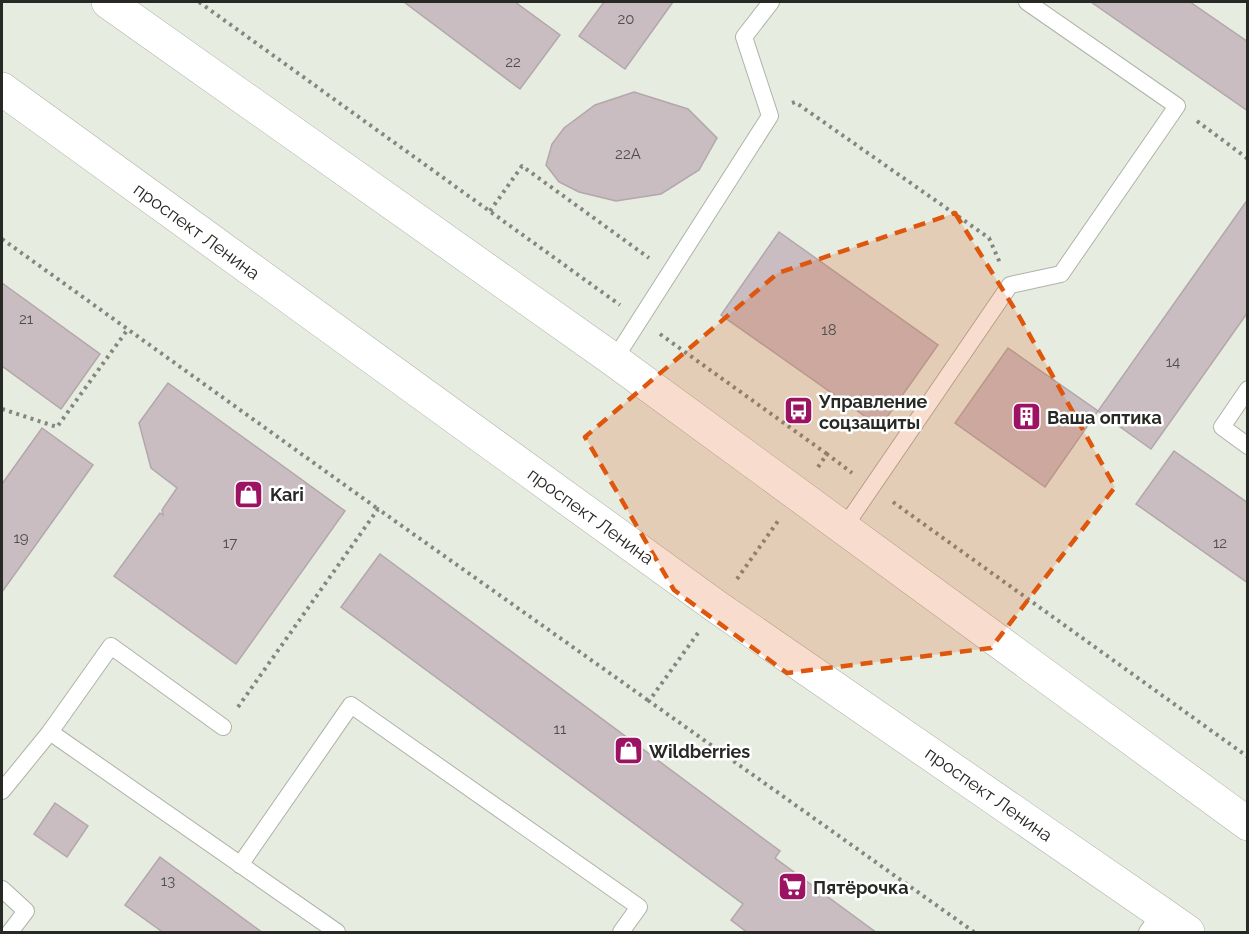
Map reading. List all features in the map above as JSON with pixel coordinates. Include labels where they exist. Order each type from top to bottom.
[{"type":"main road","points":[[108,2],[614,360],[1248,824]]},
{"type":"main road","name":"проспект Ленина","points":[[2,89],[1154,923],[1188,933]]},
{"type":"lane","points":[[614,360],[770,116],[744,37],[771,2]]},
{"type":"lane","points":[[843,529],[1010,285],[1061,274],[1177,106],[1027,2]]},
{"type":"lane","points":[[1248,390],[1222,427],[1248,446]]},
{"type":"lane","points":[[2,791],[50,732],[111,646],[224,727]]},
{"type":"lane","points":[[240,865],[351,705],[639,907],[621,933]]},
{"type":"lane","points":[[50,732],[337,933]]},
{"type":"lane","points":[[2,889],[26,911],[10,933]]},
{"type":"path","points":[[200,2],[1248,757]]},
{"type":"path","points":[[770,116],[795,102],[989,238],[1010,285]]},
{"type":"path","points":[[1177,106],[1248,159]]},
{"type":"path","points":[[490,211],[522,166],[670,273]]},
{"type":"path","points":[[2,239],[974,933]]},
{"type":"path","points":[[2,409],[57,427],[128,329]]},
{"type":"path","points":[[649,701],[827,454]]},
{"type":"path","points":[[224,727],[378,509]]},
{"type":"highlighted area","points":[[955,213],[1019,316],[1115,487],[991,648],[787,673],[674,590],[585,437],[778,273]]},
{"type":"building","points":[[404,2],[515,2],[560,35],[520,89]]},
{"type":"building","points":[[604,2],[673,2],[625,69],[579,36]]},
{"type":"building","points":[[1091,2],[1190,2],[1248,42],[1248,111]]},
{"type":"building","points":[[634,92],[688,109],[717,138],[699,170],[661,194],[616,201],[579,192],[559,182],[546,165],[552,144],[564,128],[595,105]]},
{"type":"building","points":[[1248,199],[1248,312],[1151,449],[1098,411]]},
{"type":"building","points":[[779,232],[938,345],[880,427],[721,315]]},
{"type":"building","points":[[2,283],[100,354],[61,409],[2,366]]},
{"type":"building","name":"Ваша оптика","points":[[1008,348],[1098,411],[1045,487],[955,423]]},
{"type":"building","points":[[168,383],[345,511],[236,664],[114,576],[160,513],[163,515],[162,510],[177,488],[151,468],[139,423]]},
{"type":"building","points":[[42,428],[93,465],[2,592],[2,484]]},
{"type":"building","points":[[1174,451],[1248,503],[1248,583],[1136,504]]},
{"type":"building","points":[[380,554],[780,851],[775,858],[877,933],[748,933],[731,920],[743,904],[341,607]]},
{"type":"building","points":[[55,803],[88,826],[67,857],[34,834]]},
{"type":"building","points":[[160,857],[263,933],[164,933],[125,905]]},
{"type":"place","name":"Управление соцзащиты","points":[[798,411]]},
{"type":"place","name":"Ваша оптика","points":[[1026,417]]},
{"type":"place","name":"Kari","points":[[249,494]]},
{"type":"place","name":"Wildberries","points":[[628,751]]},
{"type":"place","name":"Пятёрочка","points":[[792,887]]}]
